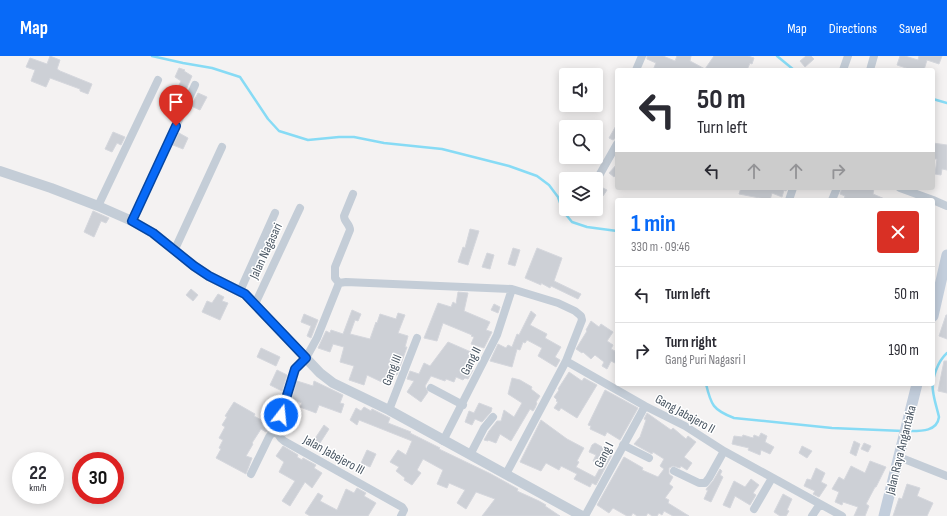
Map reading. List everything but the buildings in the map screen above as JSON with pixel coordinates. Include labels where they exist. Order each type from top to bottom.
[{"type":"main road","points":[[935,307],[947,255]]},
{"type":"main road","name":"Jalan Raya Angantaka","points":[[884,516],[906,459],[903,443],[917,386]]},
{"type":"street","points":[[637,68],[642,56]]},
{"type":"street","points":[[845,68],[848,56]]},
{"type":"street","points":[[871,68],[874,56]]},
{"type":"street","points":[[98,206],[158,80]]},
{"type":"street","points":[[132,221],[195,85]]},
{"type":"street","points":[[175,250],[222,147]]},
{"type":"street","points":[[601,172],[615,148]]},
{"type":"street","points":[[0,171],[98,206],[132,221],[153,233],[194,266],[209,276],[240,291],[255,304],[320,373],[333,383],[389,410],[582,516]]},
{"type":"street","points":[[920,191],[930,198]]},
{"type":"street","points":[[251,474],[269,437],[277,432],[277,427],[295,369],[306,358],[317,338],[338,284],[335,278],[334,270],[350,230],[350,226],[344,219],[344,216],[353,194]]},
{"type":"street","points":[[935,201],[947,206]]},
{"type":"street","name":"Jalan Nagasari","points":[[255,304],[300,208]]},
{"type":"street","points":[[240,291],[275,213]]},
{"type":"street","points":[[338,284],[346,282],[512,289],[558,303],[581,316],[582,321],[566,361],[506,474]]},
{"type":"street","name":"Gang II","points":[[443,441],[463,405],[497,335],[512,289]]},
{"type":"street","name":"Gang III","points":[[389,410],[417,338]]},
{"type":"street","name":"Gang Jabajero II","points":[[566,361],[645,406],[685,426],[724,451],[842,516]]},
{"type":"street","points":[[431,388],[463,405]]},
{"type":"street","name":"Gang I","points":[[585,516],[645,406]]},
{"type":"street","points":[[470,455],[484,428],[493,417]]},
{"type":"street","name":"Jalan Jabejero III","points":[[277,432],[278,436],[284,441],[402,507],[404,510],[401,516]]},
{"type":"street","points":[[623,445],[649,458]]},
{"type":"street","points":[[674,471],[699,483],[705,483],[724,451]]},
{"type":"street","points":[[906,459],[947,476]]},
{"type":"street","points":[[754,509],[772,478]]},
{"type":"street","points":[[812,516],[820,504]]},
{"type":"waterway","points":[[152,56],[212,68],[240,77],[268,119],[279,131],[308,140],[354,137],[384,143],[442,149],[509,166],[537,176],[549,185],[558,197],[563,211],[572,222],[587,227],[615,231]]},
{"type":"waterway","points":[[777,56],[792,68]]},
{"type":"waterway","points":[[935,100],[947,103]]},
{"type":"waterway","points":[[935,373],[938,365],[947,353]]},
{"type":"waterway","points":[[707,386],[714,406],[721,412],[734,418],[832,428],[903,431]]},
{"type":"waterway","points":[[908,431],[927,430],[935,426],[938,422],[939,417],[933,394],[933,386]]},
{"type":"route","points":[[176,126],[132,221],[153,233],[184,259],[209,276],[245,294],[306,358],[295,369],[281,415]]}]
